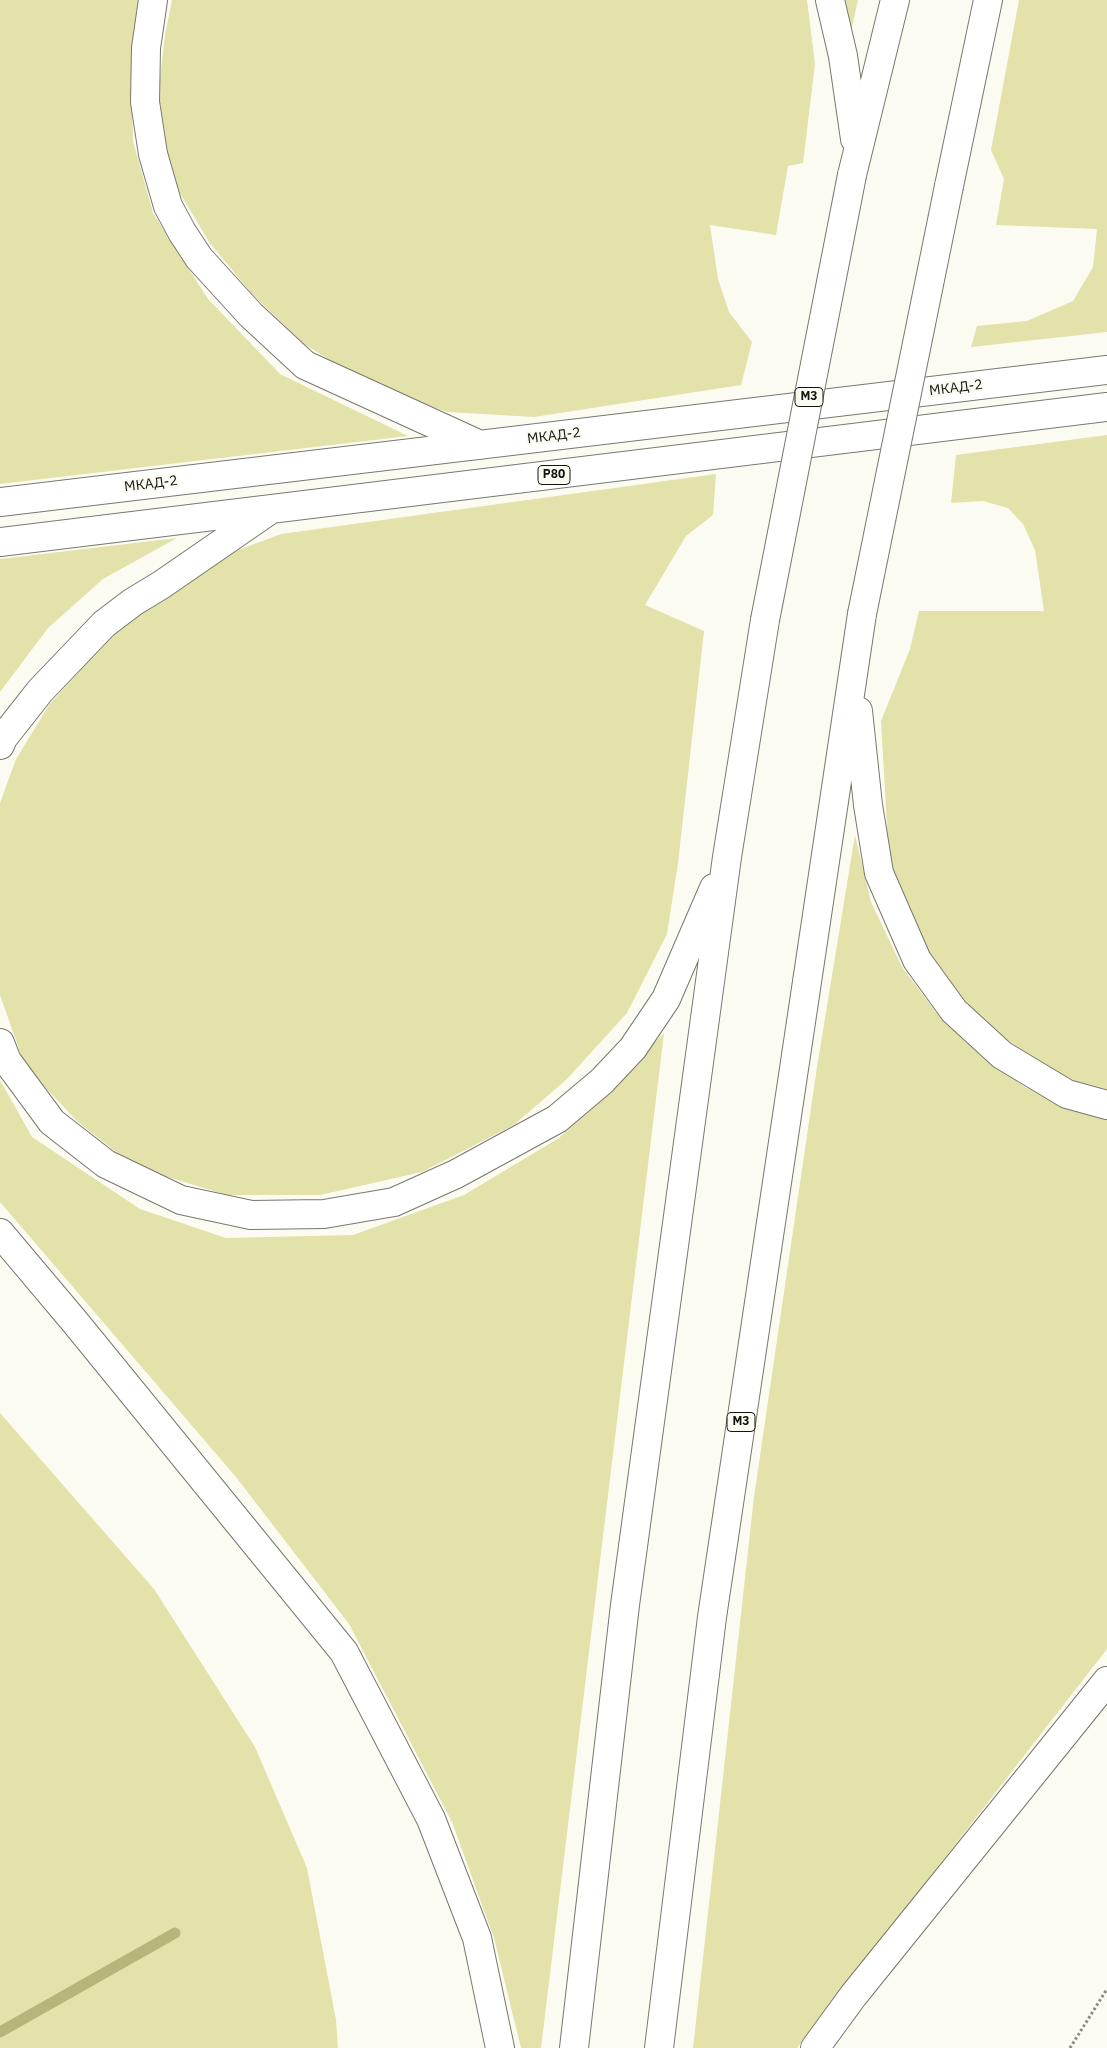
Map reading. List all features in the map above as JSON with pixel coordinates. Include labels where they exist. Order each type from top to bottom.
[{"type":"highway","points":[[153,0],[146,48],[145,102],[153,154],[168,206],[199,258],[251,315],[305,365],[480,445]]},
{"type":"highway","points":[[830,0],[843,56],[855,164]]},
{"type":"highway","name":"М3","points":[[574,2048],[625,1605],[727,857],[766,620],[855,164],[895,0]]},
{"type":"highway","name":"М3","points":[[659,2048],[712,1617],[862,614],[988,0]]},
{"type":"highway","name":"МКАД-2","points":[[0,502],[1107,370]]},
{"type":"highway","name":"Р80","points":[[0,542],[1107,407]]},
{"type":"highway","points":[[0,745],[3,738],[40,691],[104,624],[133,602],[272,509]]},
{"type":"highway","points":[[854,671],[868,805],[879,873],[917,960],[954,1011],[1002,1055],[1067,1094],[1107,1105]]},
{"type":"highway","points":[[0,1042],[7,1061],[52,1122],[106,1164],[181,1200],[251,1215],[324,1214],[394,1202],[456,1174],[558,1119],[602,1081],[633,1048],[666,999],[727,857]]},
{"type":"highway","points":[[0,1233],[81,1329],[344,1652],[430,1819],[477,1938],[500,2048]]},
{"type":"highway","points":[[815,2048],[853,1996],[1107,1681]]},
{"type":"path","points":[[1070,2048],[1107,1989]]},
{"type":"green space","points":[[0,0],[138,0],[131,54],[133,141],[153,213],[208,299],[280,374],[408,436],[0,484]]},
{"type":"green space","points":[[172,0],[807,0],[815,64],[803,163],[788,166],[776,235],[710,225],[718,279],[729,312],[752,342],[741,385],[534,417],[448,412],[377,389],[304,344],[252,294],[209,242],[177,188],[162,138],[159,87],[165,35]]},
{"type":"green space","points":[[843,0],[858,0],[850,36]]},
{"type":"green space","points":[[1019,0],[1107,0],[1107,332],[971,347],[977,326],[1027,321],[1073,301],[1093,267],[1097,229],[996,225],[1004,179],[991,150]]},
{"type":"green space","points":[[1107,435],[1107,1093],[1057,1076],[972,1014],[930,958],[889,861],[881,721],[910,649],[919,611],[1044,611],[1035,550],[1023,524],[1008,508],[983,501],[951,503],[956,455]]},
{"type":"green space","points":[[716,474],[713,515],[686,536],[645,605],[704,631],[678,863],[667,934],[627,1013],[567,1079],[514,1125],[422,1172],[320,1195],[227,1195],[135,1167],[77,1121],[25,1066],[0,995],[0,803],[16,759],[49,705],[110,637],[169,591],[222,556],[281,534]]},
{"type":"green space","points":[[177,538],[103,579],[48,628],[0,692],[0,559]]},
{"type":"green space","points":[[855,835],[871,902],[902,967],[935,1011],[979,1054],[1025,1087],[1081,1113],[1107,1120],[1107,1649],[797,2048],[693,2048],[754,1497],[817,1067]]},
{"type":"green space","points":[[664,1033],[541,2048],[521,2048],[494,1938],[452,1822],[349,1624],[236,1477],[0,1202],[0,1080],[32,1137],[140,1209],[226,1238],[353,1235],[464,1195],[559,1138]]},
{"type":"green space","points":[[0,1413],[154,1589],[255,1747],[307,1868],[336,2020],[338,2048],[0,2048]]},
{"type":"waterway","points":[[0,2032],[175,1933]]}]
